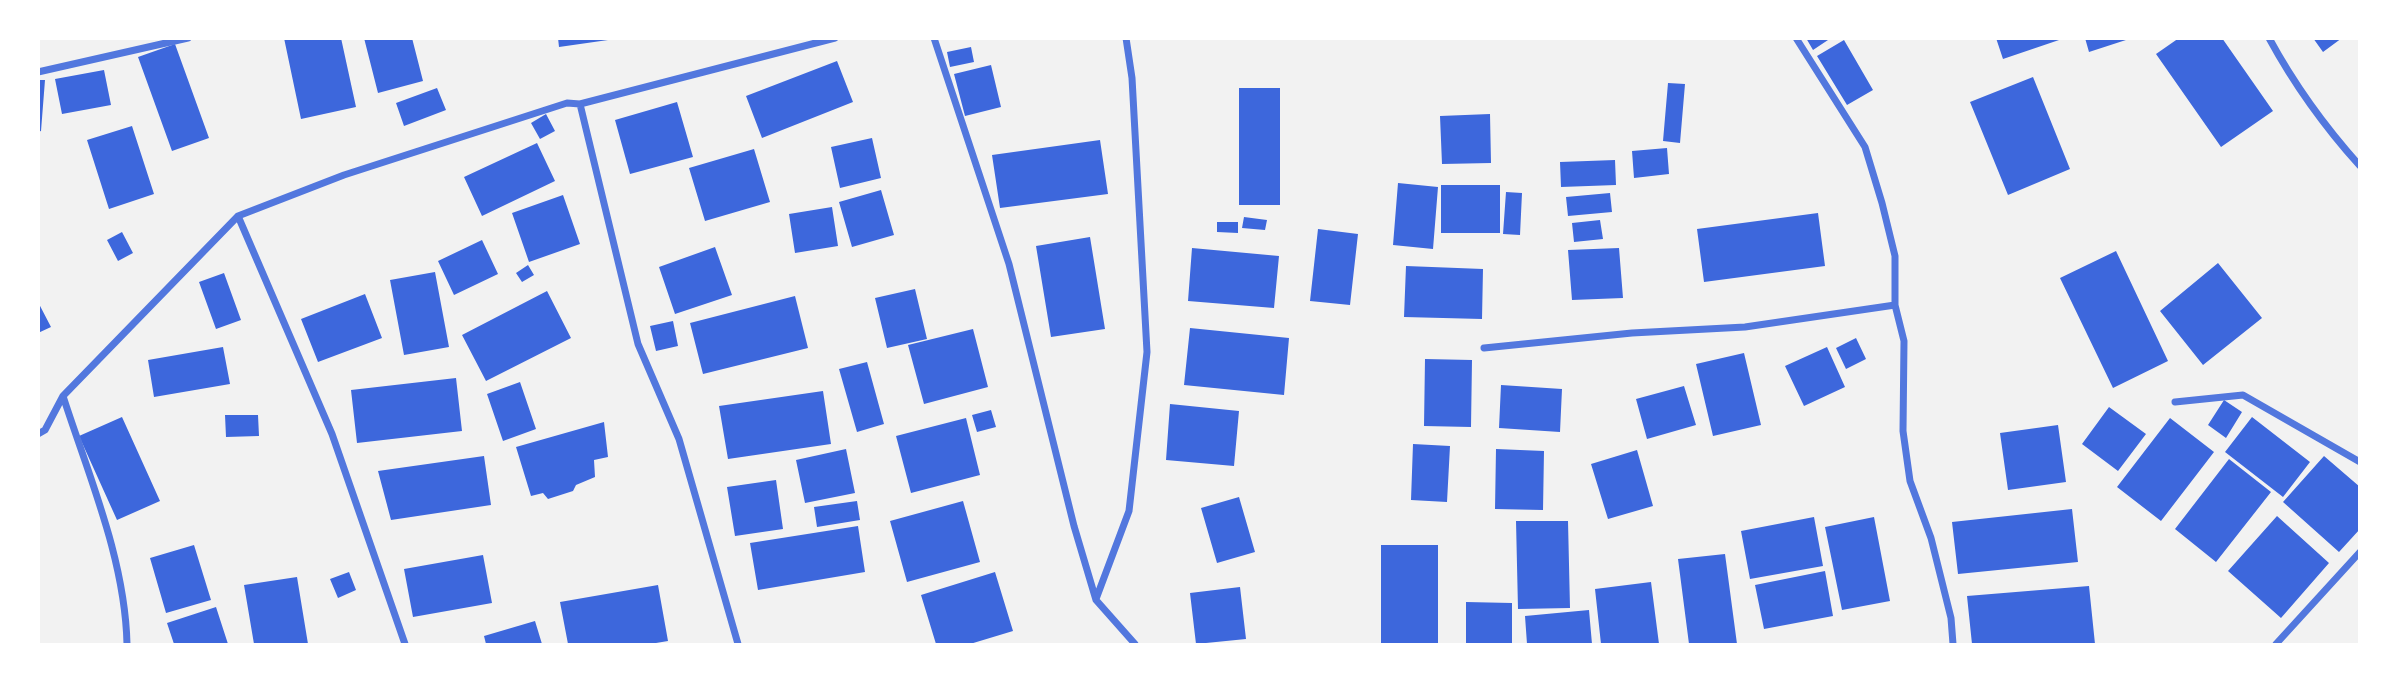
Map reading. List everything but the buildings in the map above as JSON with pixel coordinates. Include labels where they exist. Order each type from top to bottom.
[{"type":"street","points":[[38,72],[188,38]]},
{"type":"street","points":[[38,434],[45,430],[63,396],[239,216],[344,176],[566,103],[580,104],[835,38]]},
{"type":"street","points":[[1096,600],[1129,511],[1147,352],[1132,78],[1126,38]]},
{"type":"street","points":[[1796,38],[1866,147],[1895,256],[1895,305],[1904,341],[1902,431],[1910,481],[1931,538],[1951,618],[1953,645]]},
{"type":"street","points":[[2269,38],[2299,91],[2327,130],[2360,166]]},
{"type":"street","points":[[935,39],[1009,264],[1074,526],[1096,600],[1135,645]]},
{"type":"street","points":[[580,104],[638,344],[679,439],[738,645]]},
{"type":"street","points":[[239,216],[332,434],[405,645]]},
{"type":"street","points":[[1484,348],[1632,333],[1745,327],[1895,305]]},
{"type":"street","points":[[2175,402],[2243,395],[2360,462]]},
{"type":"street","points":[[63,396],[119,572],[126,612],[127,645]]},
{"type":"street","points":[[2276,645],[2360,552]]}]
